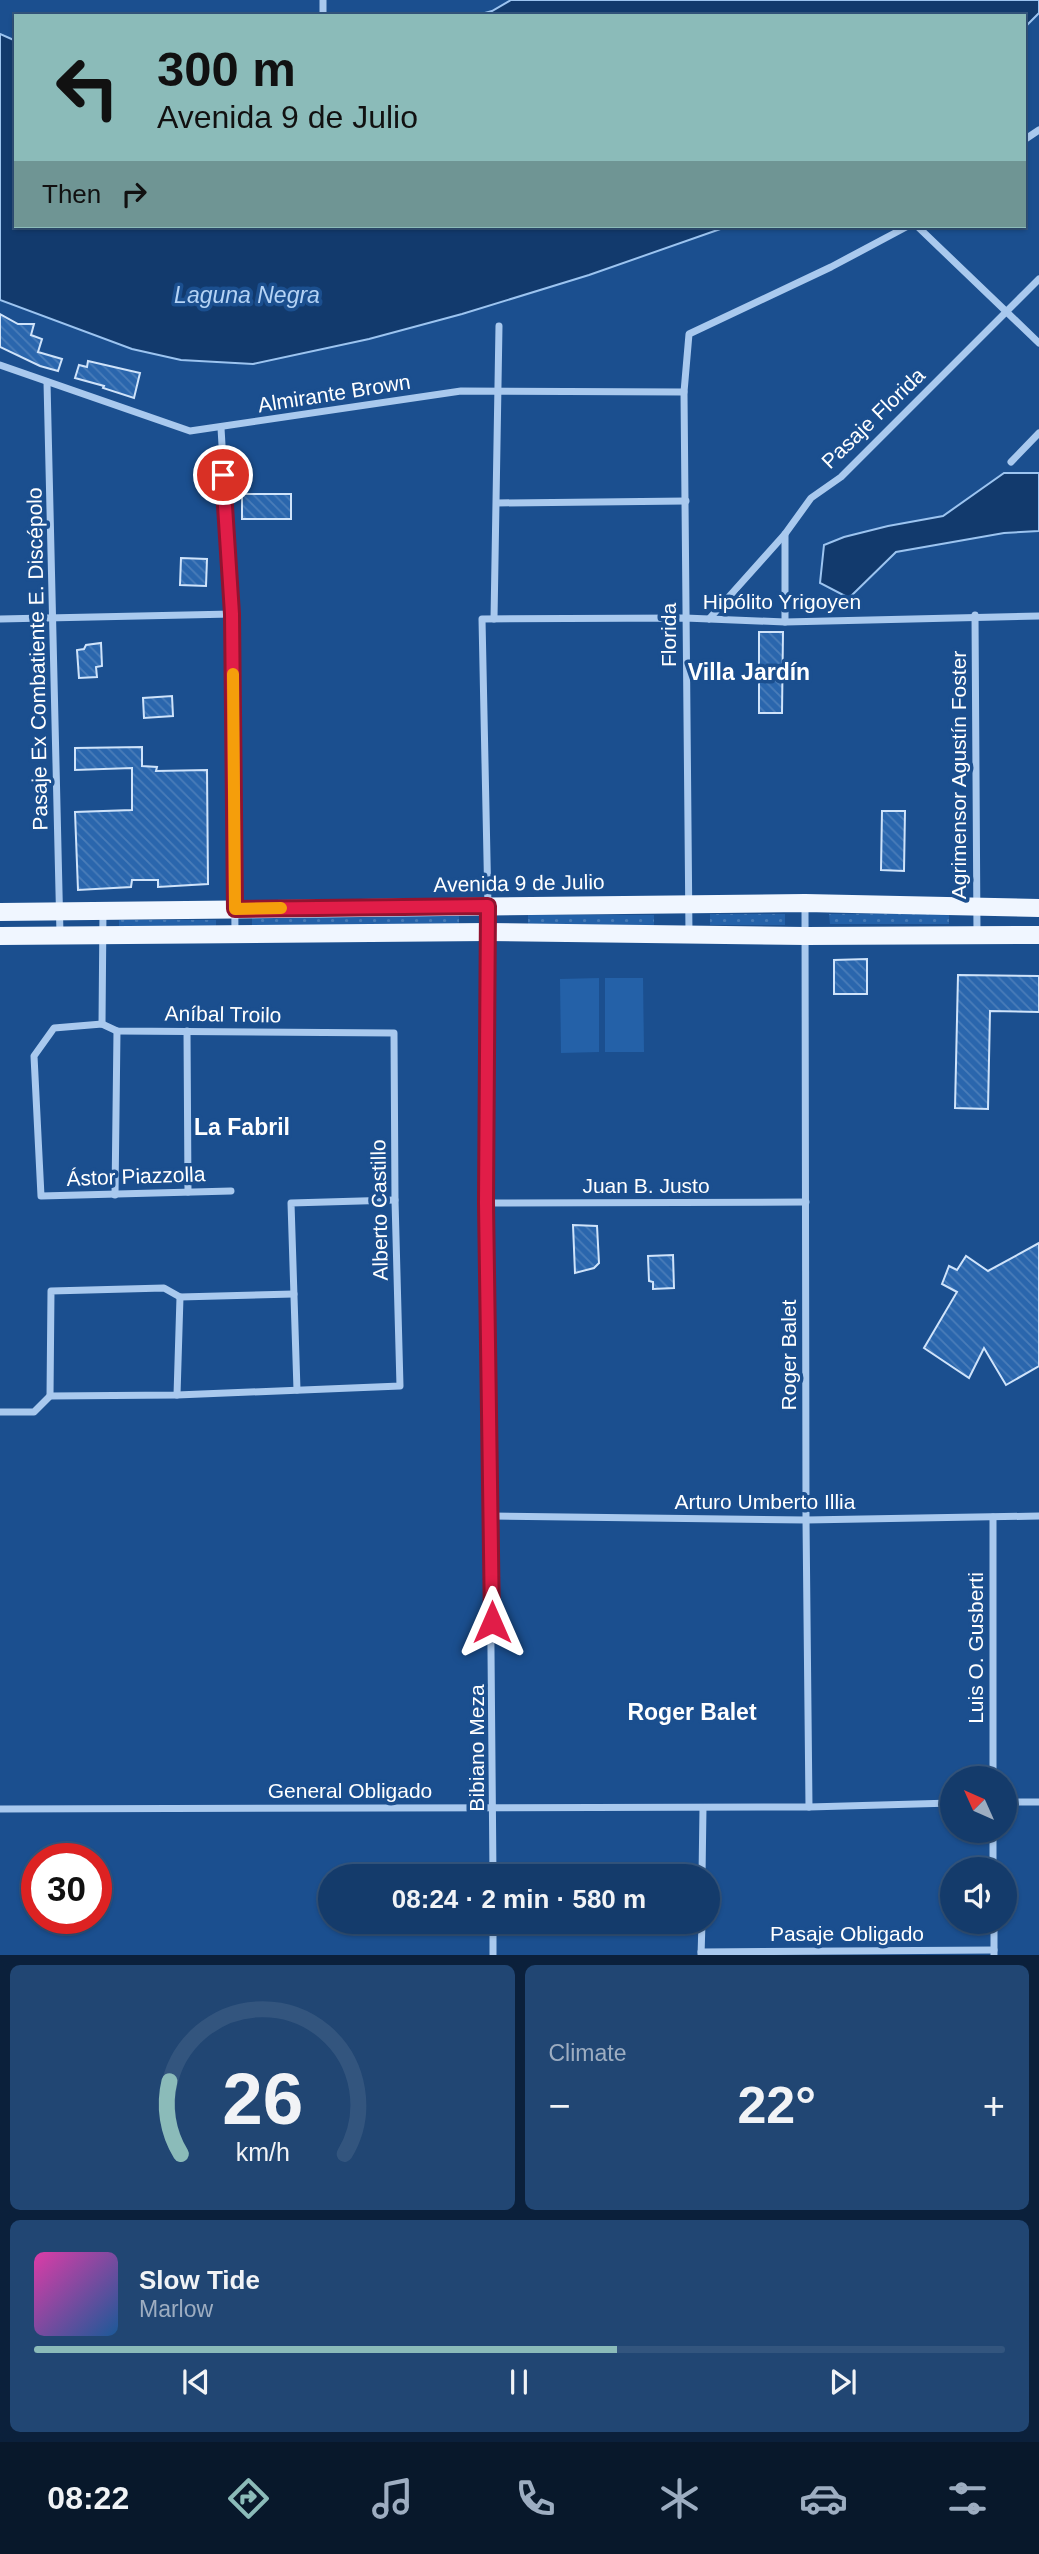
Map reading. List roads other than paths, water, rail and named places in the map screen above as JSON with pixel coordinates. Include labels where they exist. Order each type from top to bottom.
[{"type":"main road","name":"Avenida 9 de Julio","points":[[0,912],[805,902],[1039,908]]},
{"type":"main road","points":[[0,936],[487,932],[806,936],[1039,935]]},
{"type":"street","name":"Florida","points":[[689,935],[684,392],[690,334],[831,267],[904,228]]},
{"type":"street","points":[[919,228],[1039,344]]},
{"type":"street","name":"Pasaje Florida","points":[[709,619],[785,534],[811,498],[841,477],[1039,279]]},
{"type":"street","points":[[494,619],[499,326]]},
{"type":"street","name":"Almirante Brown","points":[[0,365],[190,431],[461,391],[684,392]]},
{"type":"street","name":"Pasaje Ex Combatiente E. Discépolo","points":[[47,382],[60,935]]},
{"type":"street","points":[[220,428],[232,614],[235,933]]},
{"type":"street","points":[[1010,462],[1039,433]]},
{"type":"street","points":[[497,503],[686,501]]},
{"type":"street","points":[[785,534],[785,622]]},
{"type":"street","points":[[0,619],[232,614]]},
{"type":"street","name":"Agrimensor Agustín Foster","points":[[975,615],[977,934]]},
{"type":"street","name":"Hipólito Yrigoyen","points":[[482,619],[685,618],[785,622],[1039,615]]},
{"type":"street","name":"Bibiano Meza","points":[[482,619],[488,906],[486,1203],[493,1864]]},
{"type":"street","name":"Roger Balet","points":[[805,902],[809,1807]]},
{"type":"street","points":[[102,1024],[103,910]]},
{"type":"street","name":"Aníbal Troilo","points":[[41,1196],[34,1056],[54,1028],[102,1024],[117,1031],[394,1033]]},
{"type":"street","points":[[115,1195],[117,1031]]},
{"type":"street","points":[[187,1031],[188,1192]]},
{"type":"street","name":"Alberto Castillo","points":[[297,1390],[400,1386],[394,1033]]},
{"type":"street","name":"Ástor Piazzolla","points":[[41,1196],[231,1191]]},
{"type":"street","points":[[50,1396],[297,1390],[291,1203],[395,1200]]},
{"type":"street","name":"Juan B. Justo","points":[[486,1203],[806,1202]]},
{"type":"street","points":[[0,1412],[34,1412],[50,1396],[51,1290],[164,1288],[180,1297],[293,1294]]},
{"type":"street","points":[[177,1395],[180,1297]]},
{"type":"street","name":"Arturo Umberto Illia","points":[[491,1516],[806,1520],[1039,1516]]},
{"type":"street","name":"Luis O. Gusberti","points":[[993,1517],[993,1766]]},
{"type":"street","points":[[1017,1802],[1039,1802]]},
{"type":"street","name":"General Obligado","points":[[0,1809],[703,1808],[940,1803]]},
{"type":"street","points":[[702,1864],[703,1808]]},
{"type":"street","points":[[493,1934],[493,1955]]},
{"type":"street","points":[[701,1954],[702,1934]]},
{"type":"street","points":[[994,1934],[994,1953]]},
{"type":"street","name":"Pasaje Obligado","points":[[701,1954],[994,1953]]},
{"type":"water","points":[[511,0],[1039,0],[1039,13],[1026,26],[1026,14],[481,14]]},
{"type":"water","name":"Laguna Negra","points":[[0,34],[14,40],[14,228],[723,228],[589,275],[462,314],[369,339],[253,364],[181,360],[132,349],[0,300]]},
{"type":"water","points":[[1004,473],[1039,473],[1039,531],[1004,533],[896,552],[849,598],[820,583],[824,545],[888,526],[943,516]]},
{"type":"district","name":"Villa Jardín","points":[[749,672]]},
{"type":"district","name":"La Fabril","points":[[242,1127]]},
{"type":"district","name":"Roger Balet","points":[[692,1712]]}]
